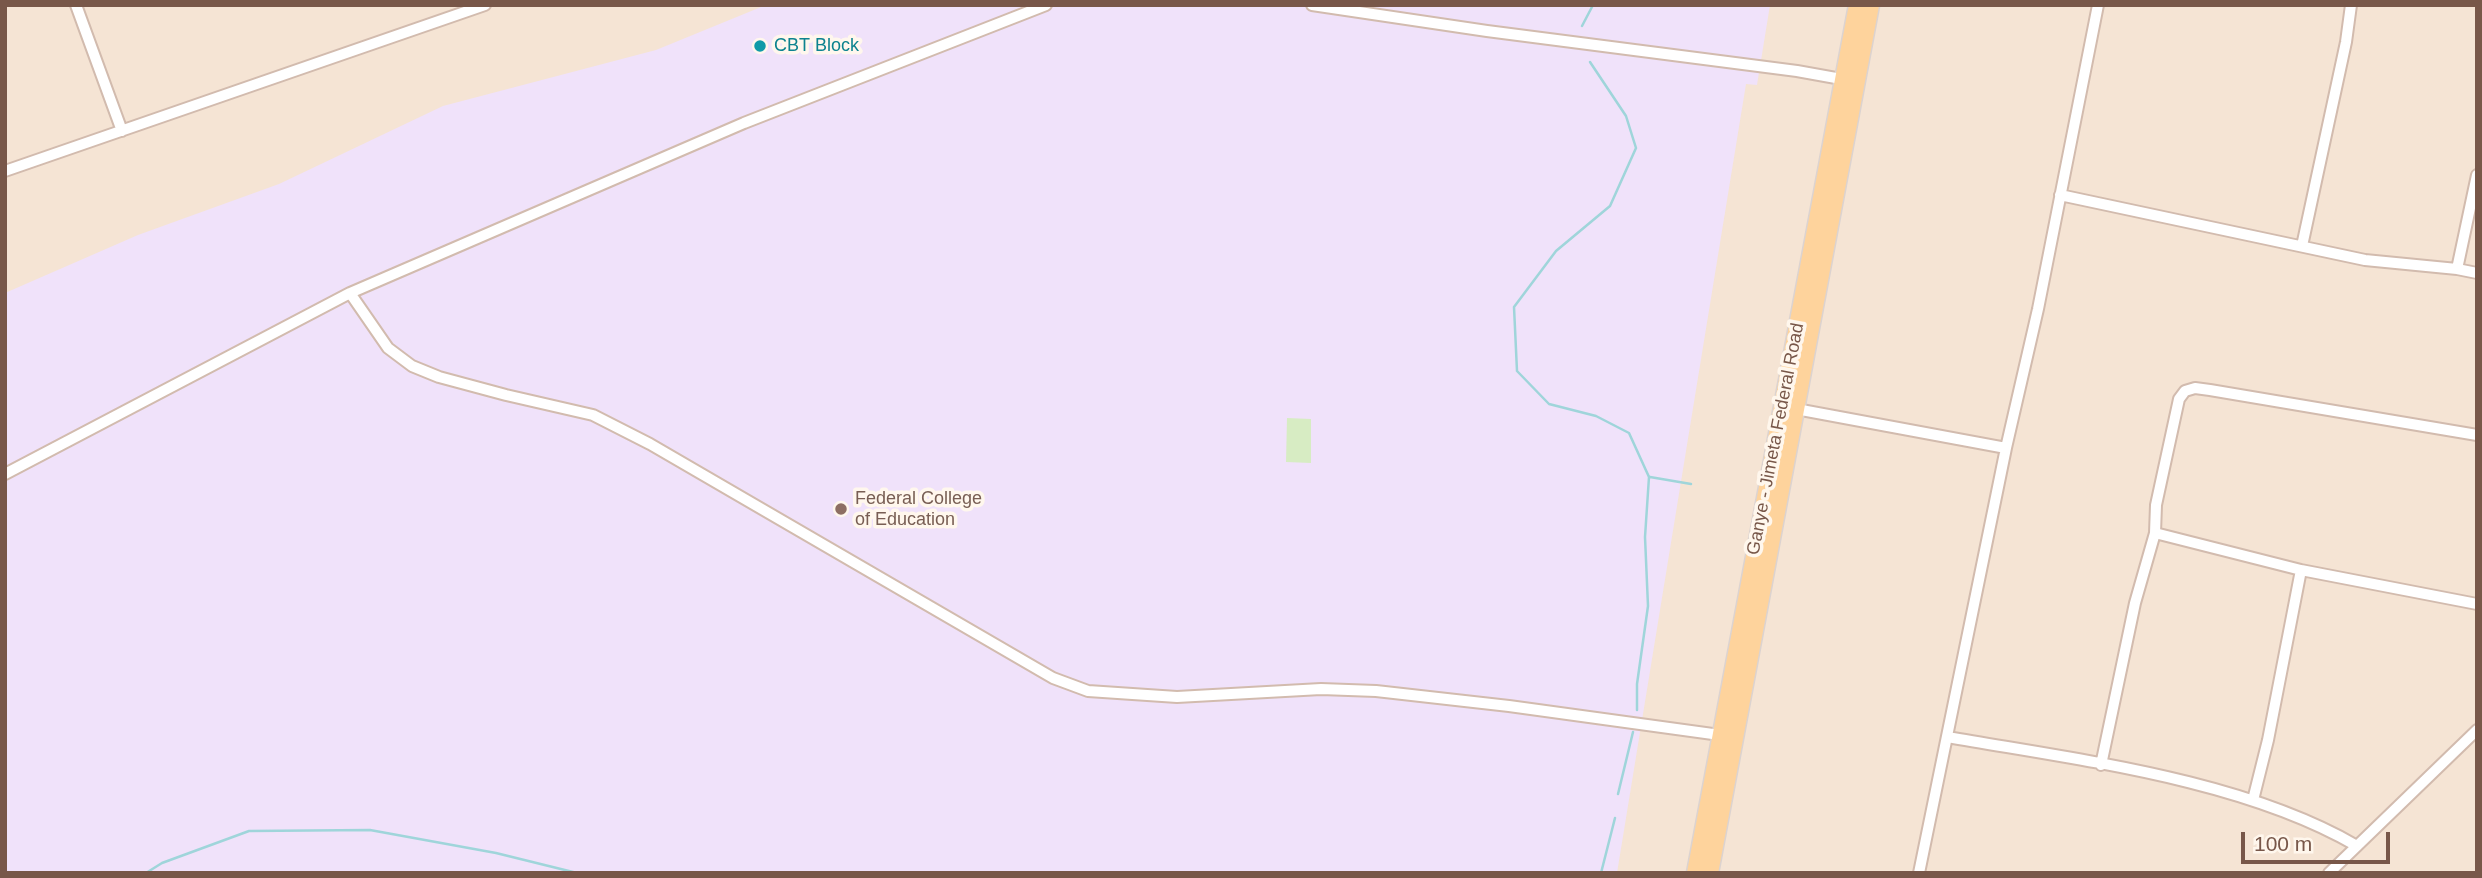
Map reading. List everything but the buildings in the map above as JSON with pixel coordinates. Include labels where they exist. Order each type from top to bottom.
[{"type":"main road","name":"Ganye - Jimeta Federal Road","points":[[1710,873],[1796,409],[1850,80],[1857,5]]},
{"type":"main road","name":"Ganye - Jimeta Federal Road","points":[[1695,873],[1850,80],[1871,5]]},
{"type":"street","points":[[76,5],[122,131]]},
{"type":"street","points":[[5,172],[485,5]]},
{"type":"street","points":[[5,474],[350,293],[744,123],[1046,5]]},
{"type":"street","points":[[1312,5],[1850,80]]},
{"type":"street","points":[[1919,873],[2098,5]]},
{"type":"street","points":[[2302,247],[2352,6]]},
{"type":"street","points":[[2457,269],[2477,176]]},
{"type":"street","points":[[2060,195],[2365,260],[2477,273]]},
{"type":"street","points":[[350,293],[388,348],[412,366],[482,389],[593,415],[673,458],[1053,678],[1087,691],[1177,697],[1321,689],[1376,691],[1720,735]]},
{"type":"street","points":[[2101,765],[2135,603],[2155,533],[2156,505],[2179,399],[2185,391],[2195,388],[2210,390],[2477,435]]},
{"type":"street","points":[[1796,409],[2006,448]]},
{"type":"street","points":[[2155,533],[2301,570],[2477,604]]},
{"type":"street","points":[[2253,800],[2268,740],[2301,570]]},
{"type":"street","points":[[2329,873],[2477,730]]},
{"type":"street","points":[[1948,737],[2205,787],[2253,800],[2335,832],[2357,846]]},
{"type":"shaded area","name":"Federal College of Education","points":[[5,5],[2477,5],[2477,873],[5,873]]},
{"type":"shaded area","name":"Federal College of Education","points":[[766,5],[1770,5],[1757,85],[1746,84],[1617,873],[5,873],[5,293],[138,235],[279,184],[443,106],[656,50]]},
{"type":"green space","points":[[1287,418],[1311,419],[1311,463],[1286,462]]},
{"type":"waterway","points":[[1582,26],[1593,5]]},
{"type":"waterway","points":[[1590,62],[1626,116],[1636,148],[1610,206],[1556,251],[1514,307],[1517,371],[1549,404],[1596,416],[1629,433],[1649,477],[1645,537],[1648,606],[1637,684],[1637,710]]},
{"type":"waterway","points":[[1650,477],[1691,484]]},
{"type":"waterway","points":[[1618,794],[1633,732]]},
{"type":"waterway","points":[[1601,873],[1615,818]]},
{"type":"waterway","points":[[146,873],[162,863],[249,831],[370,830],[496,853],[577,873]]},
{"type":"place","name":"CBT Block","points":[[760,46]]},
{"type":"place","name":"Federal College of Education","points":[[841,509]]}]
